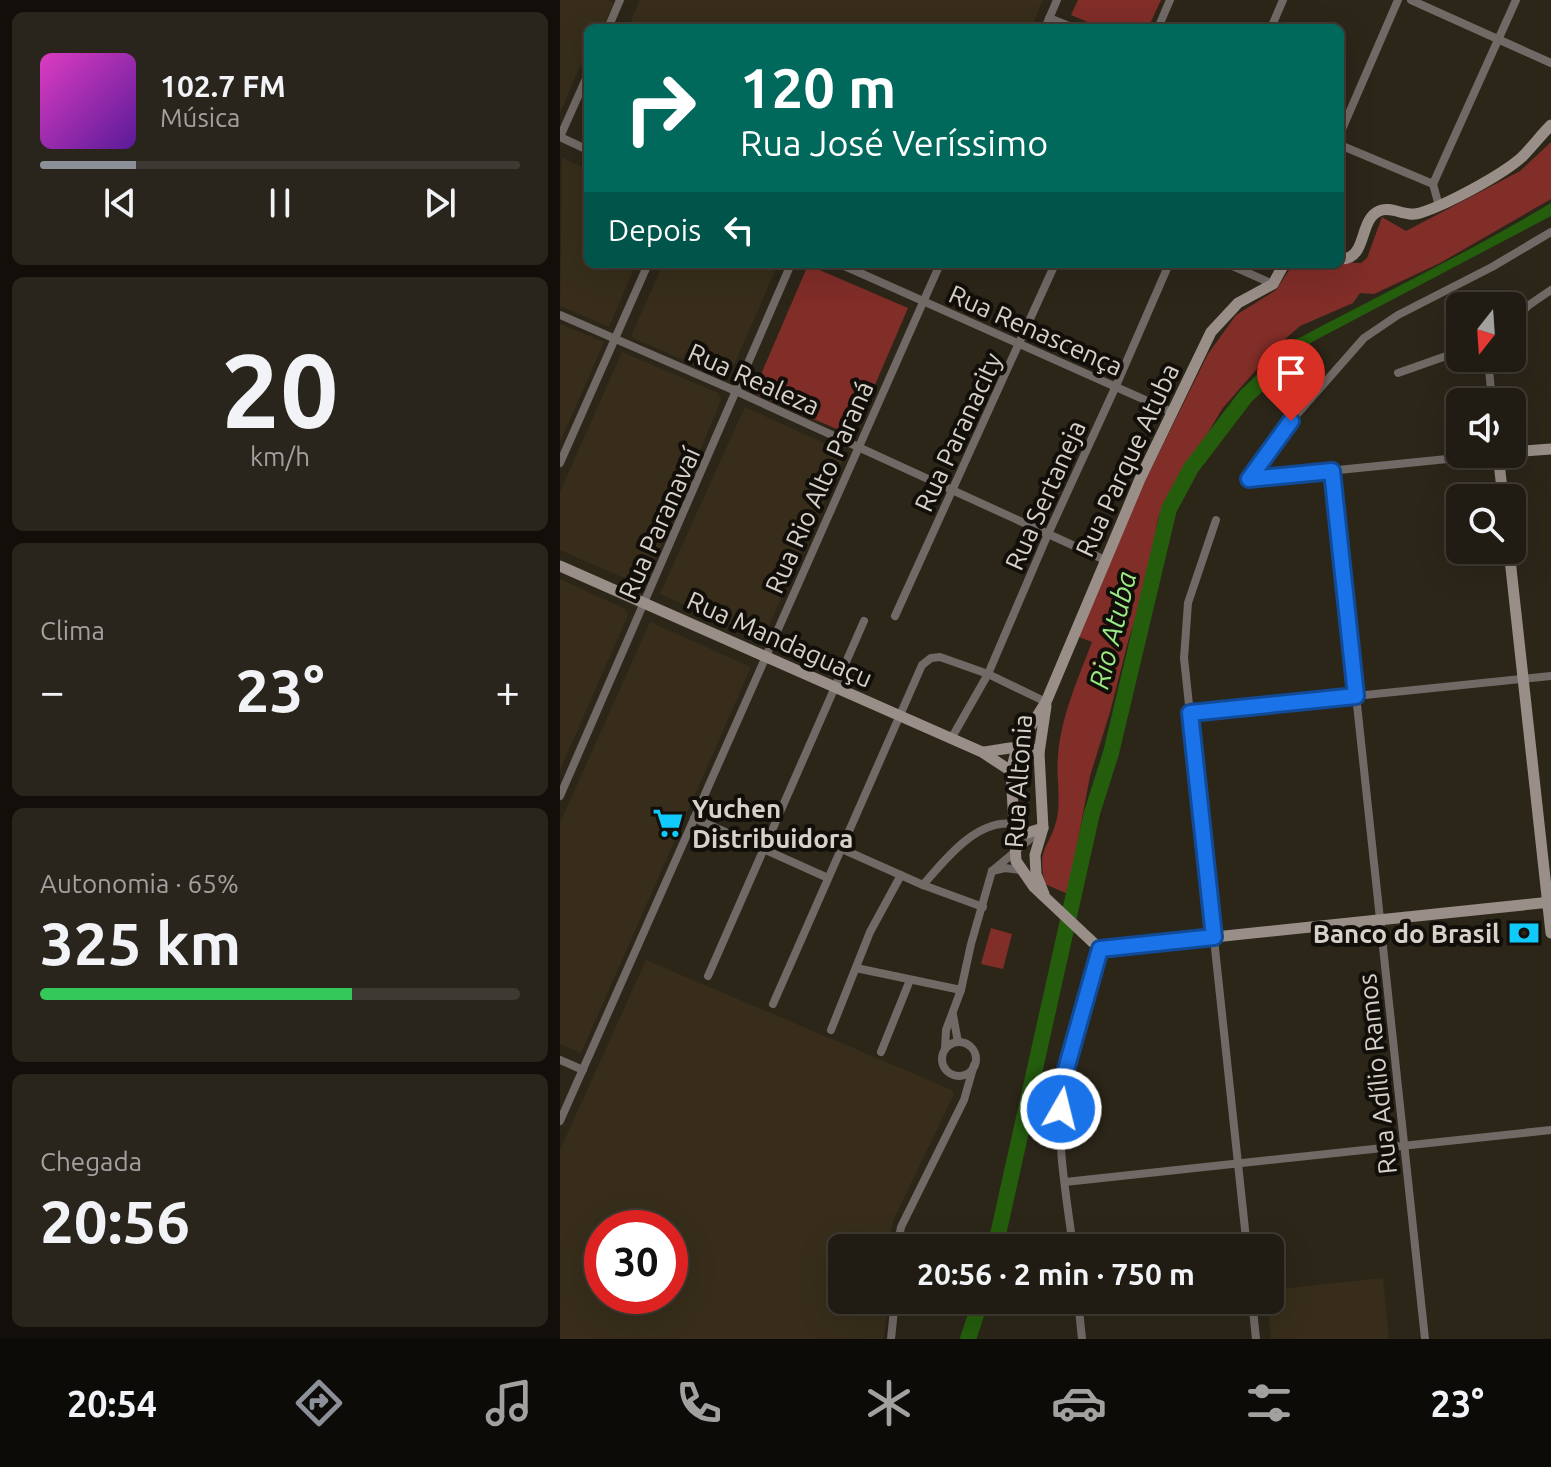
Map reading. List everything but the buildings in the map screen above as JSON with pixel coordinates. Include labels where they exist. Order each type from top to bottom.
[{"type":"street","points":[[610,24],[620,0]]},
{"type":"street","points":[[1047,24],[1057,0]]},
{"type":"street","points":[[1160,24],[1170,0]]},
{"type":"street","points":[[1273,24],[1283,0]]},
{"type":"street","points":[[1344,125],[1398,0]]},
{"type":"street","points":[[1411,0],[1551,63]]},
{"type":"street","points":[[1439,206],[1433,184],[1516,0]]},
{"type":"street","points":[[1049,18],[1064,24]]},
{"type":"street","points":[[584,83],[560,137],[584,148]]},
{"type":"street","points":[[1344,259],[1356,254],[1371,218],[1378,211],[1387,209],[1417,215],[1439,206],[1506,169],[1521,158],[1551,125]]},
{"type":"street","points":[[1344,147],[1433,184]]},
{"type":"street","points":[[1446,459],[1249,479],[1291,421],[1364,338],[1398,315],[1492,267],[1551,232]]},
{"type":"street","points":[[560,463],[646,268]]},
{"type":"street","name":"Rua Paranavaí","points":[[560,796],[789,268]]},
{"type":"street","name":"Rua Renascença","points":[[849,268],[1172,412]]},
{"type":"street","name":"Rua Rio Alto Paraná","points":[[560,1121],[938,268]]},
{"type":"street","name":"Rua Paranacity","points":[[895,616],[1053,268]]},
{"type":"street","name":"Rua Sertaneja","points":[[951,739],[988,674],[1167,268]]},
{"type":"street","points":[[1237,268],[1273,284],[1282,268]]},
{"type":"street","name":"Rua Parque Atuba","points":[[1046,702],[1105,560],[1211,332],[1238,303],[1273,284]]},
{"type":"street","points":[[1526,308],[1551,290]]},
{"type":"street","name":"Rua Realeza","points":[[560,315],[738,392],[1105,560]]},
{"type":"street","points":[[1398,373],[1446,356]]},
{"type":"street","points":[[1526,451],[1551,449]]},
{"type":"street","name":"Rua Adílio Ramos","points":[[1332,471],[1425,1339]]},
{"type":"street","points":[[1216,520],[1193,586],[1185,623],[1184,658],[1246,1234]]},
{"type":"street","points":[[1511,564],[1551,933]]},
{"type":"street","name":"Rua Mandaguaçu","points":[[560,566],[982,752],[1011,771]]},
{"type":"street","points":[[708,976],[864,621]]},
{"type":"street","points":[[773,1004],[922,665],[931,658],[940,657],[988,674],[1046,702]]},
{"type":"street","points":[[1190,713],[1551,676]]},
{"type":"street","name":"Rua Altonia","points":[[1046,702],[1017,748],[1011,771],[1014,853],[1020,870],[1046,898]]},
{"type":"street","name":"Rua Altonia","points":[[1046,702],[1039,753],[1043,828],[1036,848],[1035,865],[1046,898]]},
{"type":"street","name":"Rua Mandaguaçu","points":[[982,752],[1030,747],[1039,753]]},
{"type":"street","points":[[694,818],[828,878]]},
{"type":"street","points":[[923,885],[967,840],[1003,823],[1013,824],[1025,832],[1043,828]]},
{"type":"street","points":[[974,1065],[966,1074],[955,1075],[947,1071],[943,1064],[946,1030],[961,990],[992,871],[1043,828]]},
{"type":"street","points":[[842,849],[923,885],[983,907]]},
{"type":"street","points":[[992,871],[1005,868],[1020,870]]},
{"type":"street","points":[[831,1030],[870,932],[901,875]]},
{"type":"street","points":[[1046,898],[1100,949],[1549,902]]},
{"type":"street","points":[[1071,1234],[1061,1109],[1065,1073],[1100,949]]},
{"type":"street","points":[[856,968],[961,990]]},
{"type":"street","points":[[881,1052],[910,980]]},
{"type":"street","points":[[952,1014],[958,1042]]},
{"type":"street","points":[[900,1234],[964,1100],[974,1065],[976,1056],[967,1045],[958,1042],[945,1049]]},
{"type":"street","points":[[560,1060],[583,1070]]},
{"type":"street","points":[[955,1075],[964,1100]]},
{"type":"street","points":[[1065,1182],[1551,1130]]},
{"type":"street","points":[[891,1339],[894,1314]]},
{"type":"street","points":[[1079,1314],[1082,1339]]},
{"type":"street","points":[[1253,1314],[1256,1339]]},
{"type":"shaded area","points":[[560,0],[607,0],[614,3],[605,24],[584,24],[584,67],[580,66],[560,113]]},
{"type":"shaded area","points":[[640,0],[1043,0],[1033,24],[630,24]]},
{"type":"shaded area","points":[[1078,0],[1161,0],[1150,24],[1092,24],[1071,15]]},
{"type":"shaded area","points":[[1551,142],[1551,199],[1440,263],[1374,294],[1360,293],[1353,303],[1300,326],[1275,348],[1222,409],[1158,518],[1149,577],[1090,776],[1068,894],[1045,884],[1042,862],[1058,810],[1060,741],[1071,698],[1092,642],[1079,637],[1141,489],[1208,354],[1236,315],[1276,290],[1290,268],[1344,268],[1344,262],[1361,263],[1367,258],[1382,217],[1406,231],[1520,171]]},
{"type":"shaded area","points":[[562,158],[584,167],[584,268],[634,268],[609,327],[560,306]]},
{"type":"shaded area","points":[[1551,203],[1551,216],[1312,342],[1287,363],[1275,351],[1517,223]]},
{"type":"shaded area","points":[[661,268],[776,268],[728,379],[633,338],[632,334]]},
{"type":"shaded area","points":[[807,268],[815,268],[908,308],[853,436],[753,393]]},
{"type":"shaded area","points":[[560,324],[604,342],[560,442]]},
{"type":"shaded area","points":[[622,352],[718,393],[721,400],[645,583],[640,585],[560,550],[560,492]]},
{"type":"shaded area","points":[[745,407],[846,453],[763,639],[660,594]]},
{"type":"shaded area","points":[[560,579],[625,609],[628,615],[560,770]]},
{"type":"shaded area","points":[[650,622],[751,667],[581,1053],[560,1044],[560,823]]},
{"type":"shaded area","points":[[991,928],[1012,934],[1003,969],[981,964]]},
{"type":"shaded area","points":[[646,960],[952,1090],[954,1094],[893,1221],[890,1234],[828,1234],[828,1314],[887,1314],[883,1339],[560,1339],[560,1150]]},
{"type":"shaded area","points":[[1383,1278],[1389,1339],[1271,1339],[1268,1314],[1284,1314],[1284,1289]]},
{"type":"waterway","name":"Rio Atuba","points":[[998,1234],[1092,813],[1111,753],[1169,509],[1191,468],[1246,396],[1300,346]]},
{"type":"waterway","name":"Rio Atuba","points":[[968,1339],[976,1314]]},
{"type":"place","name":"Yuchen Distribuidora","points":[[668,823]]},
{"type":"place","name":"Banco do Brasil","points":[[1524,933]]},
{"type":"route","points":[[1061,1109],[1065,1073],[1100,949],[1214,937],[1190,713],[1356,696],[1332,471],[1249,479],[1291,421]]}]
